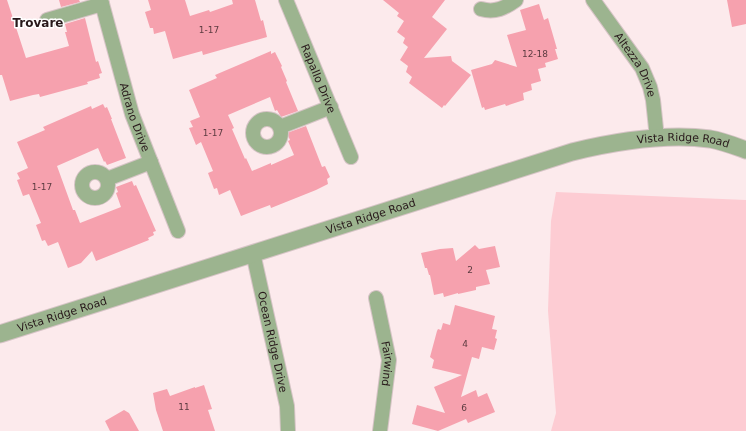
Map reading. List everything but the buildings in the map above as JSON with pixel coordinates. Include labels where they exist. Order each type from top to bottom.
[{"type":"street","name":"Rapallo Drive","points":[[286,0],[351,157]]},
{"type":"street","points":[[481,9],[489,11],[502,10],[516,0]]},
{"type":"street","name":"Altezza Drive","points":[[593,0],[642,68],[650,87],[653,100],[656,138]]},
{"type":"street","points":[[47,20],[101,2]]},
{"type":"street","name":"Adrano Drive","points":[[101,2],[132,114],[178,231]]},
{"type":"street","points":[[280,127],[331,107]]},
{"type":"street","name":"Vista Ridge Road","points":[[0,334],[572,152],[617,143],[656,138],[711,139],[746,150]]},
{"type":"street","points":[[107,179],[151,162]]},
{"type":"street","name":"Ocean Ridge Drive","points":[[253,253],[287,406],[288,431]]},
{"type":"street","name":"Fairwind","points":[[376,298],[389,360],[380,431]]},
{"type":"shaded area","points":[[556,192],[746,200],[746,431],[551,431],[556,413],[548,311],[551,221]]},
{"type":"district","name":"Trovare","points":[[38,23]]}]
